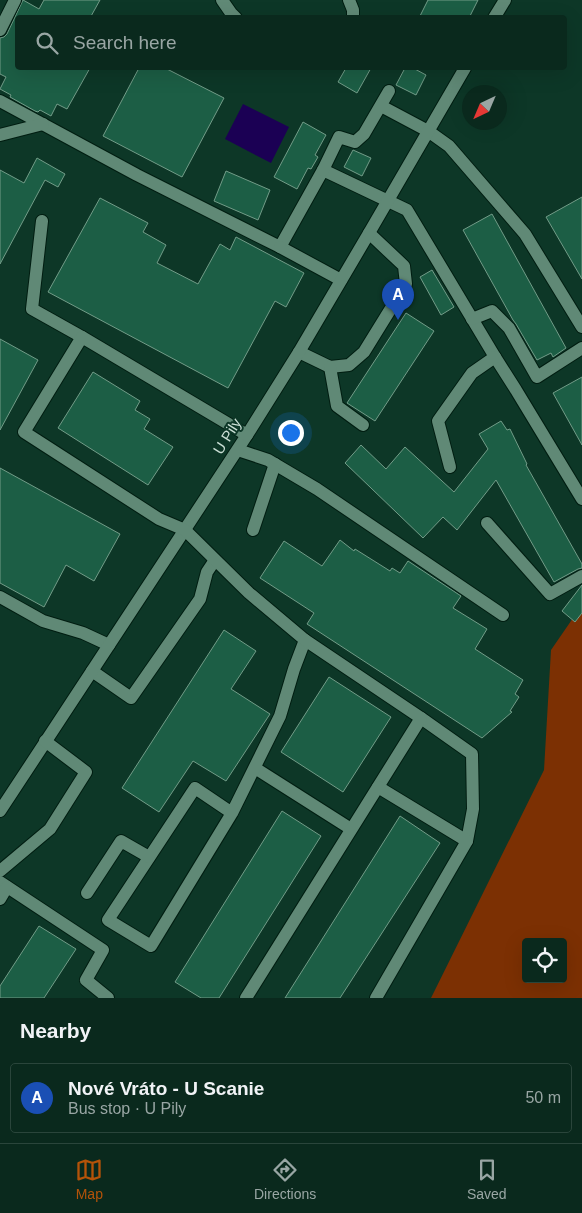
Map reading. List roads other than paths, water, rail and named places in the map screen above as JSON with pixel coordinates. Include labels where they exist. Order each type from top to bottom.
[{"type":"street","points":[[0,30],[15,0]]},
{"type":"street","points":[[222,0],[233,15]]},
{"type":"street","points":[[349,0],[354,10],[353,15]]},
{"type":"street","points":[[496,15],[505,0]]},
{"type":"street","name":"U Pily","points":[[0,811],[238,450],[299,352],[464,70]]},
{"type":"street","points":[[280,247],[339,137],[355,142],[364,134],[389,91]]},
{"type":"street","points":[[0,101],[341,280]]},
{"type":"street","points":[[381,106],[428,131],[450,146],[525,234],[582,327]]},
{"type":"street","points":[[0,135],[42,124]]},
{"type":"street","points":[[323,170],[357,188],[388,200],[407,210],[582,499]]},
{"type":"street","points":[[42,221],[32,309],[247,434]]},
{"type":"street","points":[[299,352],[330,367],[349,365],[364,352],[406,284],[404,266],[369,233]]},
{"type":"street","points":[[472,320],[492,310],[509,328],[537,377],[582,348]]},
{"type":"street","points":[[82,337],[24,432],[158,519],[185,530],[249,593],[305,640],[472,754],[472,809],[467,840],[376,998]]},
{"type":"street","points":[[450,467],[438,421],[472,373],[495,357]]},
{"type":"street","points":[[330,367],[336,406],[363,425]]},
{"type":"street","points":[[238,450],[268,460],[317,489],[503,615]]},
{"type":"street","points":[[252,530],[275,464]]},
{"type":"street","points":[[487,523],[550,594],[582,576]]},
{"type":"street","points":[[92,671],[130,698],[200,599],[206,572],[216,560]]},
{"type":"street","points":[[0,596],[43,621],[83,633],[109,645]]},
{"type":"street","points":[[232,813],[195,788],[108,920],[151,946],[232,813],[255,768],[280,716],[305,640]]},
{"type":"street","points":[[246,998],[421,718]]},
{"type":"street","points":[[0,871],[50,829],[86,772],[45,742]]},
{"type":"street","points":[[255,768],[351,829]]},
{"type":"street","points":[[378,787],[467,840]]},
{"type":"street","points":[[87,893],[121,840],[149,857]]},
{"type":"street","points":[[0,899],[4,884],[103,950],[86,980],[108,998]]},
{"type":"place","name":"Nové Vráto - U Scanie","points":[[398,320]]}]
